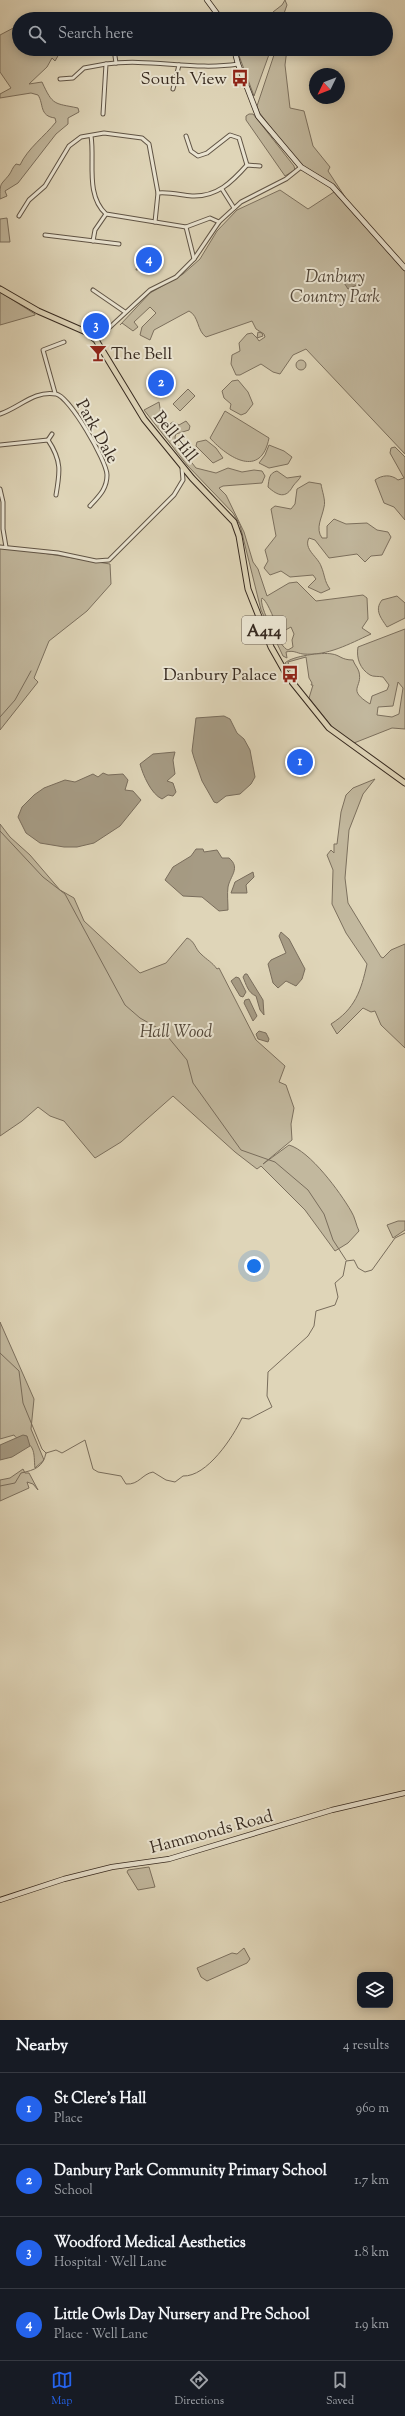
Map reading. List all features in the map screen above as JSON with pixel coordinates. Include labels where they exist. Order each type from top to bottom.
[{"type":"main road","name":"Bell Hill","points":[[0,289],[38,311],[86,332],[96,340],[133,403],[192,478]]},
{"type":"main road","name":"A414","points":[[192,478],[234,522],[239,536],[248,589],[271,647],[288,677],[329,728],[405,783]]},
{"type":"street","points":[[207,0],[216,12]]},
{"type":"street","points":[[115,56],[116,63]]},
{"type":"street","points":[[236,56],[258,116],[301,167],[332,186],[405,268]]},
{"type":"street","points":[[60,80],[73,78],[84,68],[116,63],[216,67],[238,64]]},
{"type":"street","points":[[103,114],[106,64]]},
{"type":"street","points":[[173,89],[179,65]]},
{"type":"street","points":[[19,216],[29,200],[45,186],[69,146],[81,138],[104,133],[146,141],[149,144],[158,194],[155,222]]},
{"type":"street","points":[[186,136],[191,151],[198,156],[207,153],[230,135],[235,135],[239,138],[246,164]]},
{"type":"street","points":[[91,136],[93,149],[92,177],[98,201],[106,214],[186,227],[210,218],[219,222]]},
{"type":"street","points":[[158,194],[171,192],[196,196],[222,189],[246,164]]},
{"type":"street","points":[[246,164],[260,166]]},
{"type":"street","points":[[96,340],[150,290],[176,277],[194,260],[219,222],[234,208],[252,195],[286,179],[301,167]]},
{"type":"street","points":[[222,189],[234,208]]},
{"type":"street","points":[[93,241],[95,230],[106,214]]},
{"type":"street","points":[[186,227],[194,260]]},
{"type":"street","points":[[45,235],[119,244]]},
{"type":"street","points":[[93,290],[125,312]]},
{"type":"street","name":"Park Dale","points":[[55,393],[43,350],[64,342]]},
{"type":"street","name":"Park Dale","points":[[0,414],[37,395],[55,393],[70,403],[101,457],[107,474],[105,489],[90,506]]},
{"type":"street","points":[[48,440],[52,434]]},
{"type":"street","points":[[0,445],[48,440]]},
{"type":"street","points":[[48,440],[57,454],[60,472],[56,495]]},
{"type":"street","points":[[0,545],[6,547],[58,552],[96,561],[109,560],[174,496],[183,480],[182,466]]},
{"type":"street","points":[[183,480],[192,478]]},
{"type":"street","points":[[0,489],[4,502],[3,530],[6,547]]},
{"type":"street","points":[[0,545],[5,541]]},
{"type":"street","name":"Hammonds Road","points":[[0,1900],[64,1879],[112,1868],[169,1859],[332,1810],[405,1793]]},
{"type":"green space","points":[[285,0],[287,5],[284,12],[273,12],[282,5]]},
{"type":"green space","points":[[12,29],[12,56],[58,56],[55,61],[52,58],[47,67],[29,84],[42,82],[49,95],[55,102],[78,108],[79,112],[68,118],[68,124],[56,134],[18,183],[5,191],[7,196],[0,199],[1,185],[16,164],[20,165],[32,148],[56,122],[55,118],[46,115],[44,112],[38,95],[31,93],[0,98],[0,94],[11,88],[0,72],[0,35]]},
{"type":"green space","points":[[239,56],[268,56],[254,96]]},
{"type":"green space","points":[[274,56],[286,56],[285,65],[290,108],[304,111],[313,146],[330,167],[328,171],[355,212],[330,182],[304,167],[295,159],[259,112],[257,106]]},
{"type":"green space","points":[[253,114],[294,166],[295,170],[285,176],[246,120],[246,116]]},
{"type":"green space","name":"Danbury Country Park","points":[[280,190],[308,209],[334,192],[405,271],[405,454],[306,349],[293,355],[280,374],[273,372],[261,364],[240,375],[236,375],[231,364],[232,355],[240,351],[239,343],[247,334],[252,333],[259,341],[265,337],[264,334],[256,329],[252,321],[206,337],[201,331],[195,316],[189,311],[154,330],[150,340],[140,335],[142,327],[156,313],[150,307],[134,322],[138,327],[133,331],[122,323],[120,325],[150,293],[183,274],[200,259],[217,231],[237,210]]},
{"type":"green space","points":[[7,218],[10,242],[0,242],[0,219]]},
{"type":"green space","points":[[141,250],[145,255],[146,269],[136,270]]},
{"type":"green space","points":[[0,292],[35,314],[35,315],[0,325]]},
{"type":"green space","points":[[258,332],[262,333],[263,336],[257,338]]},
{"type":"green space","points":[[299,360],[303,360],[305,361],[305,369],[299,370],[296,367],[296,363]]},
{"type":"green space","points":[[238,380],[248,392],[253,404],[246,413],[241,415],[230,409],[231,404],[224,398],[222,391],[232,381]]},
{"type":"green space","points":[[188,389],[195,396],[180,411],[173,404]]},
{"type":"green space","points":[[159,402],[163,426],[173,422],[179,425],[186,421],[190,426],[189,430],[176,434],[176,443],[196,468],[216,473],[228,468],[242,472],[254,470],[262,471],[265,476],[262,483],[223,486],[219,488],[226,495],[244,532],[253,562],[258,569],[267,596],[289,583],[297,582],[316,601],[363,595],[367,598],[368,619],[362,628],[371,634],[330,651],[303,654],[289,651],[286,652],[287,658],[283,656],[261,610],[240,525],[233,513],[187,465],[144,410]],"holes":[[[262,598],[280,633],[291,627],[294,634],[292,640],[293,647],[288,650],[280,642],[270,626],[263,609]]]},
{"type":"green space","points":[[225,411],[269,438],[265,451],[259,458],[252,461],[243,461],[234,458],[210,438]]},
{"type":"green space","points":[[206,440],[216,448],[223,458],[213,463],[196,446],[197,442]]},
{"type":"green space","points":[[269,445],[284,451],[292,457],[288,464],[269,468],[259,463],[265,455]]},
{"type":"green space","points":[[395,447],[405,457],[405,520],[394,507],[384,503],[375,480],[386,476],[398,480],[404,478],[390,453],[391,448]]},
{"type":"green space","points":[[277,471],[287,478],[301,476],[288,493],[282,495],[278,494],[268,487],[271,475]]},
{"type":"green space","points":[[309,482],[321,484],[325,502],[319,527],[322,538],[327,538],[327,526],[334,519],[346,524],[367,523],[377,530],[388,532],[391,537],[382,555],[371,556],[365,562],[357,554],[329,558],[315,540],[309,538],[309,549],[319,563],[330,589],[321,593],[308,587],[316,579],[313,575],[290,577],[281,571],[270,575],[264,568],[268,561],[265,550],[276,536],[271,509],[275,506],[291,509],[295,504],[297,489]]},
{"type":"green space","points":[[0,546],[110,564],[111,584],[87,611],[49,641],[34,678],[38,682],[0,730]]},
{"type":"green space","points":[[397,596],[405,603],[405,618],[387,627],[379,614],[379,607],[382,600]]},
{"type":"green space","points":[[405,629],[405,729],[392,728],[354,743],[333,728],[309,698],[313,685],[311,685],[312,683],[309,678],[306,657],[288,662],[290,671],[285,663],[294,658],[321,654],[335,655],[353,660],[360,677],[357,692],[370,704],[372,696],[387,690],[389,685],[383,677],[371,676],[364,670],[358,659],[358,647]],"holes":[[[398,682],[403,688],[399,714],[392,717],[377,715],[378,707],[393,706]]]},
{"type":"green space","points":[[375,779],[363,794],[349,830],[345,878],[348,903],[381,957],[383,958],[391,950],[405,944],[405,1048],[381,1025],[375,1011],[371,1012],[363,1008],[337,1034],[331,1024],[346,1012],[356,998],[367,964],[346,933],[332,904],[333,870],[327,855],[331,850],[334,853],[334,844],[337,844],[341,812],[346,795],[353,788]]},
{"type":"green space","name":"Hall Wood","points":[[0,824],[10,837],[30,855],[60,890],[74,898],[84,921],[140,973],[166,963],[187,938],[192,941],[203,956],[217,969],[219,968],[256,1040],[285,1066],[279,1082],[286,1085],[294,1108],[291,1124],[292,1140],[263,1164],[289,1145],[306,1155],[332,1183],[352,1213],[359,1231],[348,1243],[335,1251],[305,1210],[261,1166],[257,1169],[235,1152],[173,1096],[121,1142],[95,1158],[64,1121],[50,1116],[38,1107],[22,1121],[0,1136]]},
{"type":"green space","points":[[398,1221],[405,1221],[405,1230],[393,1238],[387,1225]]},
{"type":"green space","points":[[0,1322],[34,1399],[31,1429],[44,1460],[35,1468],[34,1455],[31,1446],[14,1435],[0,1439]]},
{"type":"green space","points":[[23,1469],[25,1473],[29,1473],[38,1490],[33,1484],[27,1482],[29,1488],[0,1501],[0,1480],[10,1478]]},
{"type":"green space","points":[[149,1867],[155,1887],[138,1890],[127,1872],[128,1870]]},
{"type":"green space","points":[[244,1948],[250,1959],[247,1963],[207,1981],[201,1977],[197,1968],[232,1953],[237,1954]]},
{"type":"shaded area","points":[[347,275],[357,285],[348,289],[341,278]]},
{"type":"shaded area","points":[[224,716],[230,719],[237,733],[244,739],[250,750],[255,777],[251,784],[240,794],[226,796],[217,803],[214,802],[202,781],[192,751],[196,718]]},
{"type":"shaded area","points":[[175,752],[173,760],[175,774],[167,781],[173,783],[176,792],[173,796],[168,795],[162,799],[158,797],[151,789],[145,779],[140,764],[153,754]]},
{"type":"shaded area","points":[[103,773],[108,775],[123,774],[128,780],[125,790],[133,791],[141,800],[120,826],[94,843],[77,847],[64,847],[40,843],[26,833],[18,817],[22,807],[34,795],[44,788],[65,780],[75,782],[93,774],[98,777]]},
{"type":"shaded area","points":[[196,849],[203,849],[204,852],[217,850],[222,858],[229,858],[234,865],[234,872],[228,887],[228,910],[219,911],[202,897],[183,896],[165,880],[173,867],[191,856]]},
{"type":"shaded area","points":[[253,872],[254,877],[246,885],[247,893],[231,893],[235,882]]},
{"type":"shaded area","points":[[281,932],[289,939],[305,969],[302,979],[296,986],[286,981],[278,988],[273,983],[268,964],[271,960],[286,953],[279,936]]},
{"type":"shaded area","points":[[247,974],[263,1000],[264,1015],[260,1010],[256,996],[249,991],[246,985],[243,977]]},
{"type":"shaded area","points":[[236,977],[239,978],[246,992],[243,997],[240,996],[231,981]]},
{"type":"shaded area","points":[[249,999],[257,1016],[253,1021],[244,1003],[245,1000]]},
{"type":"shaded area","points":[[259,1031],[266,1033],[269,1039],[268,1042],[258,1039],[256,1034]]},
{"type":"shaded area","points":[[23,1435],[27,1436],[30,1446],[12,1457],[0,1460],[0,1445]]},
{"type":"waterway","points":[[0,717],[15,700],[31,671]]},
{"type":"waterway","points":[[0,831],[43,877],[65,894],[125,1005],[140,1018],[156,1027],[168,1037],[187,1060],[193,1083],[241,1150],[275,1162],[308,1190],[324,1214],[333,1240],[346,1260]]},
{"type":"waterway","points":[[0,1486],[15,1483],[21,1473],[38,1467],[43,1462],[46,1453],[56,1450],[62,1453],[85,1440],[93,1469],[98,1472],[121,1476],[126,1484],[134,1483],[153,1472],[166,1480],[175,1482],[183,1476],[192,1475],[201,1470],[210,1463],[226,1445],[242,1418],[249,1419],[272,1407],[267,1396],[268,1372],[308,1336],[314,1326],[316,1311],[335,1305],[338,1297],[335,1283],[343,1276],[346,1261],[354,1260],[358,1268],[365,1272],[372,1270],[395,1238],[405,1233]]},
{"type":"waterway","points":[[0,1353],[19,1371],[23,1403],[42,1449],[46,1453]]},
{"type":"place","name":"South View","points":[[240,78]]},
{"type":"place","name":"Little Owls Day Nursery and Pre School","points":[[149,260]]},
{"type":"place","name":"Woodford Medical Aesthetics","points":[[96,326]]},
{"type":"place","name":"The Bell","points":[[98,353]]},
{"type":"place","name":"Danbury Park Community Primary School","points":[[161,383]]},
{"type":"place","name":"Danbury Palace","points":[[290,674]]},
{"type":"place","name":"St Clere's Hall","points":[[300,762]]}]
